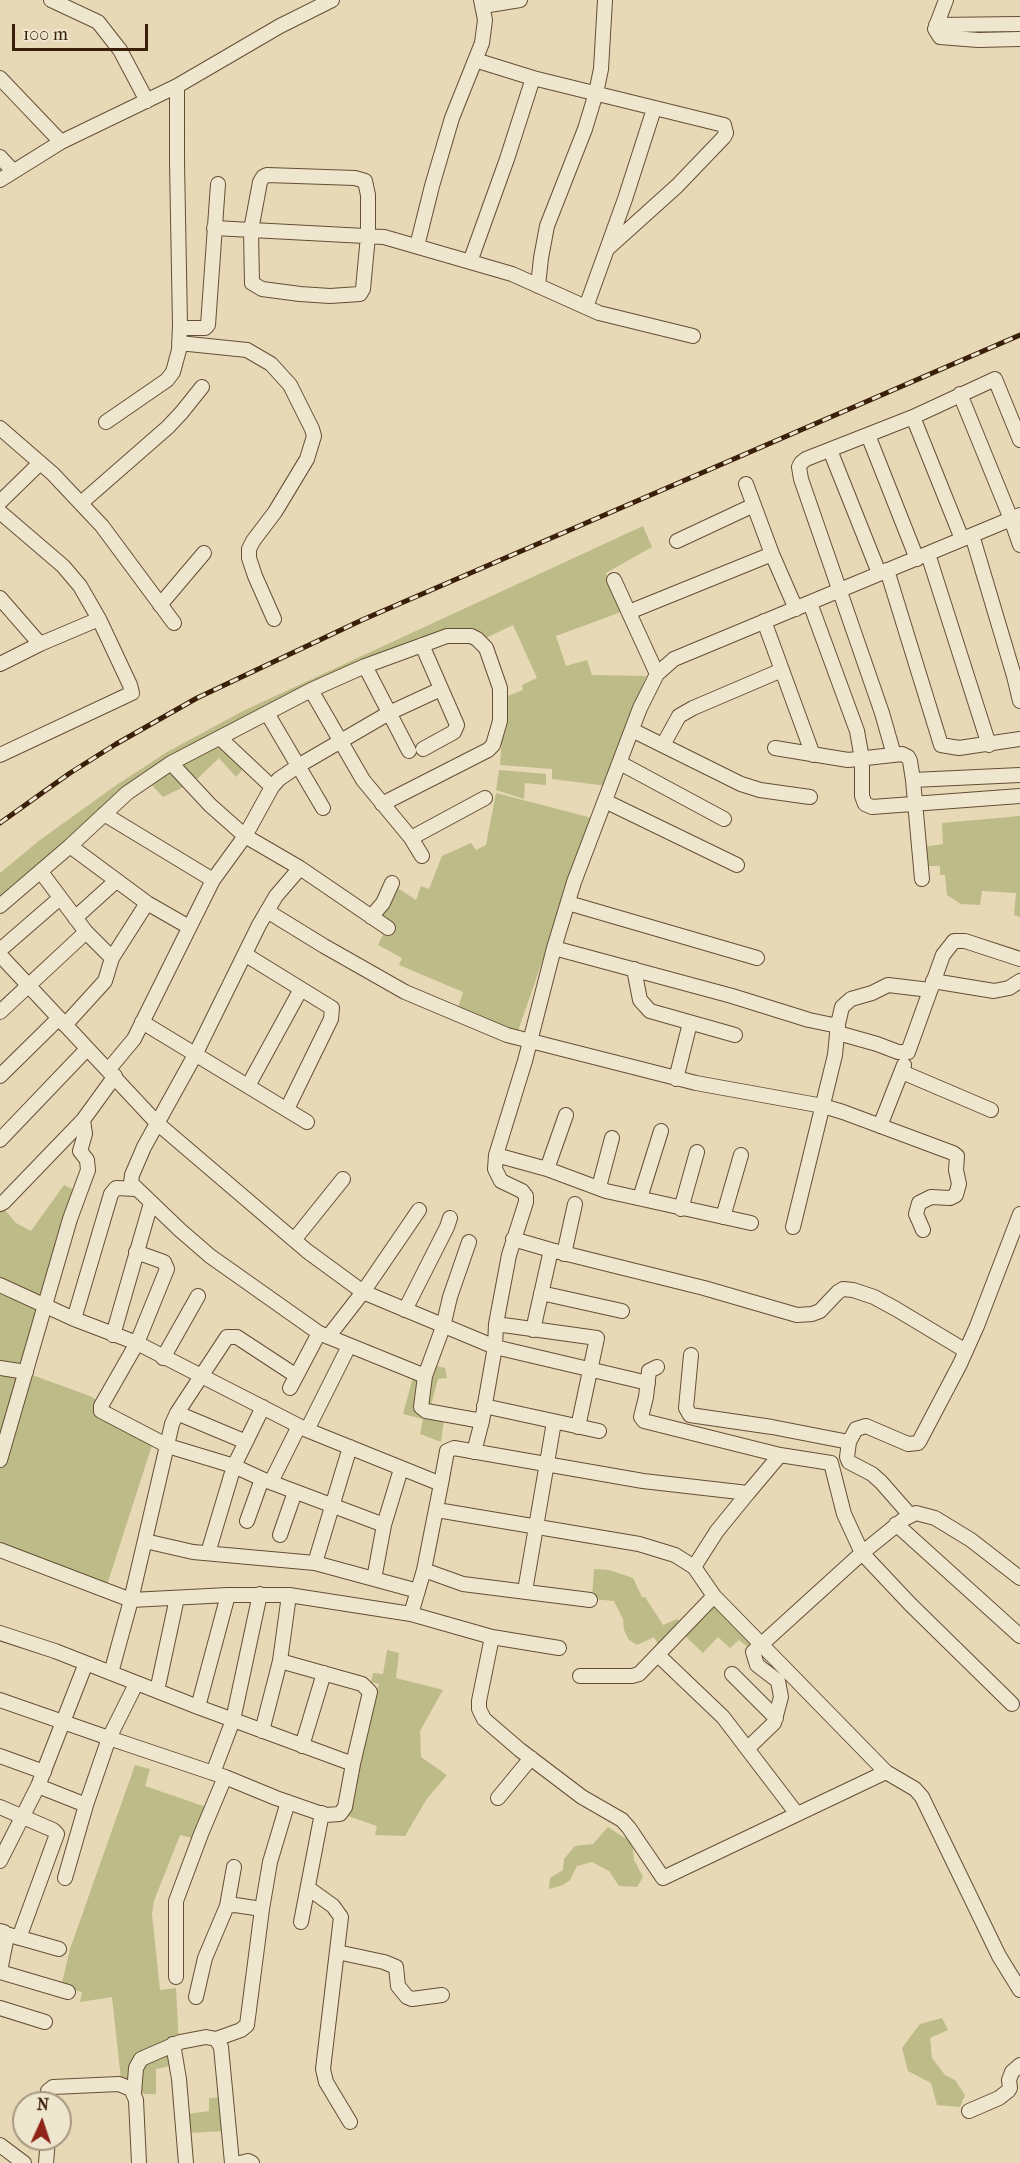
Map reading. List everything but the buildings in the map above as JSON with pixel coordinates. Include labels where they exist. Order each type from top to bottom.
[{"type":"street","points":[[51,0],[80,6],[98,22],[120,50],[147,101]]},
{"type":"street","points":[[417,246],[440,155],[484,32],[482,3],[520,0]]},
{"type":"street","points":[[538,286],[547,226],[585,129],[596,93],[601,69],[605,0]]},
{"type":"street","points":[[946,0],[936,25],[937,34],[948,39],[1020,39]]},
{"type":"street","points":[[0,180],[61,142],[96,123],[177,86],[326,1]]},
{"type":"street","points":[[936,25],[1020,24]]},
{"type":"street","points":[[475,60],[533,78],[724,125],[726,133],[677,186],[607,249]]},
{"type":"street","points":[[0,78],[61,142]]},
{"type":"street","points":[[470,262],[533,78]]},
{"type":"street","points":[[106,422],[167,380],[173,372],[180,336],[177,86]]},
{"type":"street","points":[[586,307],[654,109]]},
{"type":"street","points":[[0,157],[13,171]]},
{"type":"street","points":[[316,176],[355,178],[365,181],[368,195],[368,236],[363,291],[356,296],[330,296],[262,289],[252,284],[251,230],[258,188],[263,177],[316,176]]},
{"type":"street","points":[[180,336],[208,325],[218,184]]},
{"type":"street","points":[[214,228],[384,237],[512,274],[614,318],[693,336]]},
{"type":"street","points":[[180,336],[247,350],[271,364],[290,385],[312,429],[314,436],[307,459],[275,512],[249,549],[249,558],[255,576],[274,619]]},
{"type":"street","points":[[894,755],[799,472],[801,463],[913,417],[995,379],[1020,440]]},
{"type":"street","points":[[81,503],[168,427],[202,387]]},
{"type":"street","points":[[960,394],[1015,517],[1020,545]]},
{"type":"street","points":[[913,417],[967,537],[1014,676],[1020,701]]},
{"type":"street","points":[[0,428],[40,463],[102,526],[174,623]]},
{"type":"street","points":[[868,435],[923,556],[989,745]]},
{"type":"street","points":[[830,450],[883,572],[941,745],[959,748],[1020,739]]},
{"type":"street","points":[[0,502],[40,463]]},
{"type":"street","points":[[746,484],[772,554],[796,609]]},
{"type":"street","points":[[677,541],[754,506]]},
{"type":"street","points":[[474,1452],[482,1421],[495,1347],[496,1324],[513,1239],[526,1202],[526,1196],[510,1184],[501,1181],[495,1169],[496,1155],[568,903],[632,730],[657,674],[674,659],[1015,517]]},
{"type":"street","points":[[0,755],[132,693],[99,619],[80,586],[63,566],[3,522]]},
{"type":"street","points":[[160,605],[204,553]]},
{"type":"street","points":[[629,612],[772,554]]},
{"type":"street","points":[[614,580],[657,674]]},
{"type":"street","points":[[0,598],[40,644]]},
{"type":"street","points":[[810,603],[857,731],[862,759],[862,796],[865,804],[873,807],[1020,796]]},
{"type":"street","points":[[0,664],[99,619]]},
{"type":"street","points":[[764,621],[813,755]]},
{"type":"street","points":[[0,906],[41,872],[127,793],[171,764],[311,690],[365,666],[453,636],[471,636],[482,643],[490,658],[500,688],[500,721],[493,745],[488,750],[382,804]]},
{"type":"street","points":[[422,645],[457,725],[457,730],[423,749]]},
{"type":"street","points":[[365,666],[409,751]]},
{"type":"street","points":[[663,745],[679,716],[782,670]]},
{"type":"street","points":[[0,1204],[83,1120],[130,1044],[164,982],[170,963],[213,880],[244,836],[272,787],[279,779],[298,766],[388,713],[441,689]]},
{"type":"street","points":[[311,690],[363,780],[411,838],[422,856]]},
{"type":"street","points":[[267,713],[322,808]]},
{"type":"street","points":[[632,730],[741,784],[760,790],[810,797]]},
{"type":"street","points":[[220,738],[272,787]]},
{"type":"street","points":[[775,748],[843,760],[902,754],[908,757],[913,780],[922,879]]},
{"type":"street","points":[[620,763],[724,819]]},
{"type":"street","points":[[171,764],[210,805],[244,836],[300,868],[387,928]]},
{"type":"street","points":[[913,780],[1020,775]]},
{"type":"street","points":[[411,838],[485,798]]},
{"type":"street","points":[[605,801],[737,866]]},
{"type":"street","points":[[104,814],[213,880]]},
{"type":"street","points":[[70,846],[116,882],[189,927]]},
{"type":"street","points":[[300,868],[276,896],[267,911],[195,1055],[157,1123],[132,1175],[131,1183],[210,1256],[323,1335],[425,1376]]},
{"type":"street","points":[[41,872],[86,932],[112,958]]},
{"type":"street","points":[[75,918],[116,882]]},
{"type":"street","points":[[371,917],[383,903],[392,884]]},
{"type":"street","points":[[0,950],[60,898]]},
{"type":"street","points":[[0,1076],[105,981],[112,958],[147,903]]},
{"type":"street","points":[[568,903],[757,958]]},
{"type":"street","points":[[267,911],[405,992],[507,1035],[676,1079],[823,1106],[947,1150],[957,1156],[956,1170],[959,1184],[956,1195],[950,1198],[932,1197],[919,1203],[916,1214],[923,1230]]},
{"type":"street","points":[[0,1012],[86,932]]},
{"type":"street","points":[[880,1126],[902,1072],[943,955],[954,941],[965,941],[1020,959]]},
{"type":"street","points":[[554,948],[732,996],[838,1029],[898,1052],[908,1052]]},
{"type":"street","points":[[0,955],[157,1123],[294,1240],[363,1292],[495,1347],[648,1383]]},
{"type":"street","points":[[246,955],[330,1006],[333,1015],[287,1109]]},
{"type":"street","points":[[634,969],[639,994],[644,1006],[650,1011],[735,1035]]},
{"type":"street","points":[[793,1227],[835,1055],[842,1007],[851,999],[872,993],[888,985],[994,991],[1009,988],[1020,981]]},
{"type":"street","points":[[249,1086],[301,989]]},
{"type":"street","points":[[142,1022],[307,1122]]},
{"type":"street","points":[[676,1079],[690,1023]]},
{"type":"street","points":[[0,1140],[87,1049]]},
{"type":"street","points":[[902,1072],[991,1110]]},
{"type":"street","points":[[547,1169],[566,1115]]},
{"type":"street","points":[[0,1460],[70,1219],[88,1170],[87,1160],[80,1151],[85,1134],[83,1120]]},
{"type":"street","points":[[640,1198],[660,1131]]},
{"type":"street","points":[[599,1187],[612,1138]]},
{"type":"street","points":[[681,1209],[697,1152]]},
{"type":"street","points":[[496,1155],[547,1169],[606,1191],[751,1223]]},
{"type":"street","points":[[723,1217],[741,1155]]},
{"type":"street","points":[[294,1240],[343,1179]]},
{"type":"street","points":[[74,1319],[111,1194],[116,1188],[135,1189]]},
{"type":"street","points":[[113,1335],[151,1203]]},
{"type":"street","points":[[533,1330],[542,1293],[574,1204]]},
{"type":"street","points":[[111,1673],[131,1600],[172,1424],[221,1344],[227,1337],[237,1337],[292,1381],[323,1335],[363,1292],[419,1210]]},
{"type":"street","points":[[849,1462],[847,1457],[849,1442],[856,1429],[866,1426],[908,1444],[918,1443],[966,1351],[1020,1214]]},
{"type":"street","points":[[405,1310],[450,1218]]},
{"type":"street","points":[[513,1239],[797,1314],[812,1314],[819,1311],[843,1289],[853,1290],[874,1297],[966,1351]]},
{"type":"street","points":[[468,1242],[443,1327],[425,1376],[420,1402],[422,1410],[482,1421]]},
{"type":"street","points":[[136,1252],[164,1262],[167,1266],[137,1343],[100,1409],[102,1412],[168,1446],[234,1466],[267,1481],[384,1525]]},
{"type":"street","points":[[0,1285],[74,1319],[137,1343],[303,1428],[441,1484]]},
{"type":"street","points":[[542,1293],[622,1311]]},
{"type":"street","points":[[163,1358],[198,1296]]},
{"type":"street","points":[[496,1324],[597,1338],[578,1427]]},
{"type":"street","points":[[247,1521],[267,1481],[303,1428],[349,1346]]},
{"type":"street","points":[[691,1355],[686,1408],[690,1415],[772,1427],[849,1442]]},
{"type":"street","points":[[657,1367],[649,1371],[641,1417],[644,1421],[780,1455],[828,1462],[832,1465],[849,1462],[872,1474],[910,1515]]},
{"type":"street","points":[[0,1368],[26,1372]]},
{"type":"street","points":[[484,1406],[599,1431]]},
{"type":"street","points":[[208,1553],[234,1466],[262,1407]]},
{"type":"street","points":[[177,1413],[246,1442]]},
{"type":"street","points":[[525,1591],[554,1422]]},
{"type":"street","points":[[315,1563],[350,1448]]},
{"type":"street","points":[[411,1614],[424,1570],[447,1451],[454,1448],[643,1481],[748,1493]]},
{"type":"street","points":[[694,1567],[717,1531],[780,1455]]},
{"type":"street","points":[[832,1465],[844,1514],[862,1553],[910,1604],[1012,1704]]},
{"type":"street","points":[[374,1579],[384,1525],[400,1469]]},
{"type":"street","points":[[280,1535],[295,1492]]},
{"type":"street","points":[[437,1510],[656,1548],[675,1555],[694,1567],[714,1596],[886,1772],[915,1789],[922,1797],[999,1956],[1020,1990]]},
{"type":"street","points":[[748,1749],[774,1723],[781,1697],[778,1681],[757,1665],[753,1652],[862,1553],[910,1515],[923,1514],[935,1518],[971,1540],[1020,1578]]},
{"type":"street","points":[[896,1524],[1020,1636]]},
{"type":"street","points":[[145,1541],[208,1553],[315,1563],[418,1591]]},
{"type":"street","points":[[0,1550],[131,1600],[228,1595],[289,1595],[411,1614],[492,1637],[559,1648]]},
{"type":"street","points":[[424,1570],[463,1584],[590,1600]]},
{"type":"street","points":[[176,1977],[176,1901],[201,1834],[219,1775],[260,1594]]},
{"type":"street","points":[[198,1707],[228,1595]]},
{"type":"street","points":[[262,1731],[280,1661],[289,1595]]},
{"type":"street","points":[[580,1676],[632,1676],[644,1671],[714,1596]]},
{"type":"street","points":[[157,1691],[177,1598]]},
{"type":"street","points":[[0,1633],[86,1663],[136,1684],[352,1764]]},
{"type":"street","points":[[492,1637],[478,1701],[484,1719],[582,1797],[621,1820],[663,1878],[886,1772]]},
{"type":"street","points":[[658,1655],[723,1717],[797,1814]]},
{"type":"street","points":[[0,1700],[219,1775],[322,1814],[335,1815],[344,1811],[352,1764],[370,1692],[362,1684],[280,1661]]},
{"type":"street","points":[[0,1862],[44,1773],[86,1663]]},
{"type":"street","points":[[302,1746],[324,1673]]},
{"type":"street","points":[[732,1674],[776,1718]]},
{"type":"street","points":[[64,1878],[109,1738],[136,1684]]},
{"type":"street","points":[[0,1756],[44,1773]]},
{"type":"street","points":[[498,1798],[531,1758]]},
{"type":"street","points":[[38,1786],[86,1805]]},
{"type":"street","points":[[139,2163],[134,2094],[138,2062],[173,2044],[206,2037],[216,2039],[241,2030],[247,2025],[262,1909],[274,1843],[288,1802]]},
{"type":"street","points":[[0,1807],[53,1830],[57,1834],[8,1934],[0,1971],[68,1992]]},
{"type":"street","points":[[301,1922],[322,1814]]},
{"type":"street","points":[[196,1997],[205,1958],[227,1906],[234,1867]]},
{"type":"street","points":[[308,1888],[333,1906],[341,1917],[323,2069],[327,2082],[350,2122]]},
{"type":"street","points":[[227,1906],[262,1909]]},
{"type":"street","points":[[8,1934],[58,1949]]},
{"type":"street","points":[[338,1952],[396,1967],[398,1986],[412,1999],[442,1995]]},
{"type":"street","points":[[0,2008],[45,2022]]},
{"type":"street","points":[[216,2039],[221,2047],[232,2163]]},
{"type":"street","points":[[173,2044],[179,2079],[186,2163]]},
{"type":"street","points":[[969,2111],[1003,2096],[1010,2088],[1011,2072],[1020,2065]]},
{"type":"street","points":[[48,2091],[53,2087],[119,2084],[131,2089],[134,2094]]},
{"type":"street","points":[[0,2145],[22,2162]]},
{"type":"street","points":[[240,2163],[248,2161],[252,2163]]},
{"type":"shaded area","points":[[643,526],[652,547],[606,573],[621,612],[556,636],[566,666],[587,660],[592,675],[646,676],[607,786],[552,779],[552,769],[500,765],[505,697],[523,690],[522,685],[537,678],[513,625],[471,645],[455,638],[371,667],[228,738],[249,762],[236,777],[219,758],[194,782],[163,797],[149,782],[0,908],[0,873],[40,840],[167,752],[245,710]]},
{"type":"shaded area","points":[[499,770],[546,774],[546,785],[525,783],[524,799],[496,790]]},
{"type":"shaded area","points":[[496,793],[592,818],[518,1031],[458,1008],[463,992],[399,965],[402,958],[378,945],[389,922],[378,916],[396,887],[416,900],[421,886],[429,889],[442,856],[471,843],[476,850],[486,845]]},
{"type":"shaded area","points":[[1020,816],[1020,917],[1014,915],[1016,893],[982,891],[980,905],[961,904],[947,895],[945,875],[940,875],[940,866],[925,866],[924,847],[943,844],[942,823]]},
{"type":"shaded area","points":[[64,1185],[78,1192],[24,1364],[32,1375],[90,1396],[155,1436],[107,1585],[0,1544],[0,1204],[16,1223],[31,1231]]},
{"type":"shaded area","points":[[433,1365],[445,1368],[447,1378],[438,1379],[431,1405],[444,1419],[441,1442],[420,1434],[423,1419],[403,1414],[413,1377]]},
{"type":"shaded area","points":[[594,1569],[609,1570],[633,1578],[642,1597],[645,1597],[663,1625],[677,1619],[688,1628],[714,1601],[754,1641],[750,1649],[739,1640],[730,1648],[718,1637],[703,1653],[678,1629],[659,1646],[654,1637],[637,1645],[629,1640],[624,1630],[623,1619],[614,1601],[592,1599]]},
{"type":"shaded area","points":[[387,1650],[399,1653],[396,1678],[443,1690],[420,1731],[421,1757],[447,1775],[426,1800],[405,1836],[375,1835],[377,1826],[348,1816],[358,1765],[379,1684],[371,1682],[373,1673],[383,1674]]},
{"type":"shaded area","points":[[135,1765],[150,1769],[145,1786],[209,1808],[196,1839],[180,1835],[154,1901],[152,1914],[160,1990],[176,1988],[180,2064],[156,2069],[156,2094],[144,2094],[121,2080],[112,1997],[80,2002],[82,1992],[61,1987],[70,1949]]},
{"type":"shaded area","points":[[608,1827],[632,1840],[634,1860],[643,1877],[637,1887],[619,1886],[609,1871],[592,1862],[577,1866],[570,1880],[563,1885],[549,1889],[550,1878],[563,1870],[564,1859],[575,1846],[593,1844]]},
{"type":"shaded area","points":[[942,2018],[948,2030],[930,2038],[932,2058],[945,2075],[955,2080],[965,2095],[960,2107],[937,2105],[931,2083],[908,2071],[902,2048],[920,2024]]},
{"type":"shaded area","points":[[223,2097],[225,2131],[188,2133],[188,2114],[209,2111],[209,2098]]},
{"type":"railway","points":[[0,823],[70,773],[197,698],[362,620],[1020,335]]}]
